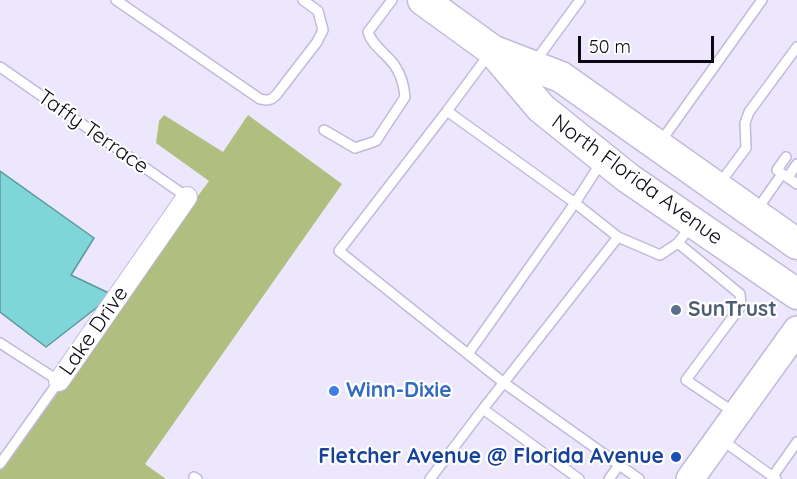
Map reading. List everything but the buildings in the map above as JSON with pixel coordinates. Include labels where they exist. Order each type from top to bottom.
[{"type":"main road","name":"North Florida Avenue","points":[[423,0],[492,50],[541,108],[628,178],[686,233],[797,294]]},
{"type":"main road","name":"North Florida Avenue","points":[[492,50],[561,77],[797,244]]},
{"type":"main road","points":[[690,479],[797,330]]},
{"type":"street","name":"Lake Drive","points":[[59,381],[187,197]]},
{"type":"lane","points":[[116,0],[260,99],[265,100],[272,99],[277,94],[317,42],[322,30],[318,11],[303,0]]},
{"type":"lane","points":[[324,129],[355,148],[376,141],[405,98],[403,80],[395,65],[370,38],[368,32],[392,0]]},
{"type":"lane","points":[[532,66],[580,0]]},
{"type":"lane","points":[[658,146],[762,0]]},
{"type":"lane","points":[[717,188],[746,148],[745,123],[749,112],[797,47]]},
{"type":"lane","points":[[492,50],[339,250],[504,383],[639,479]]},
{"type":"lane","name":"Taffy Terrace","points":[[0,67],[187,197]]},
{"type":"lane","points":[[447,111],[575,203],[618,237],[660,255],[686,233],[740,294],[741,306],[686,380],[737,414]]},
{"type":"lane","points":[[786,157],[777,170],[797,184]]},
{"type":"lane","points":[[468,354],[575,203],[604,158]]},
{"type":"lane","points":[[754,213],[797,164]]},
{"type":"lane","points":[[430,479],[618,237]]},
{"type":"lane","points":[[0,342],[59,381]]},
{"type":"lane","name":"Lake Drive","points":[[0,464],[59,381]]},
{"type":"lane","points":[[483,409],[579,479]]},
{"type":"lane","points":[[719,438],[774,478],[797,442]]},
{"type":"lane","points":[[609,479],[619,465]]},
{"type":"shaded area","points":[[164,115],[223,152],[248,115],[342,184],[145,464],[166,479],[0,479],[0,462],[209,181],[156,143],[159,121]]},
{"type":"shaded area","points":[[0,171],[94,238],[71,275],[113,295],[46,347],[0,312]]},
{"type":"place","name":"SunTrust","points":[[676,310]]},
{"type":"place","name":"Winn-Dixie","points":[[334,391]]},
{"type":"place","name":"Fletcher Avenue @ Florida Avenue","points":[[676,457]]}]
